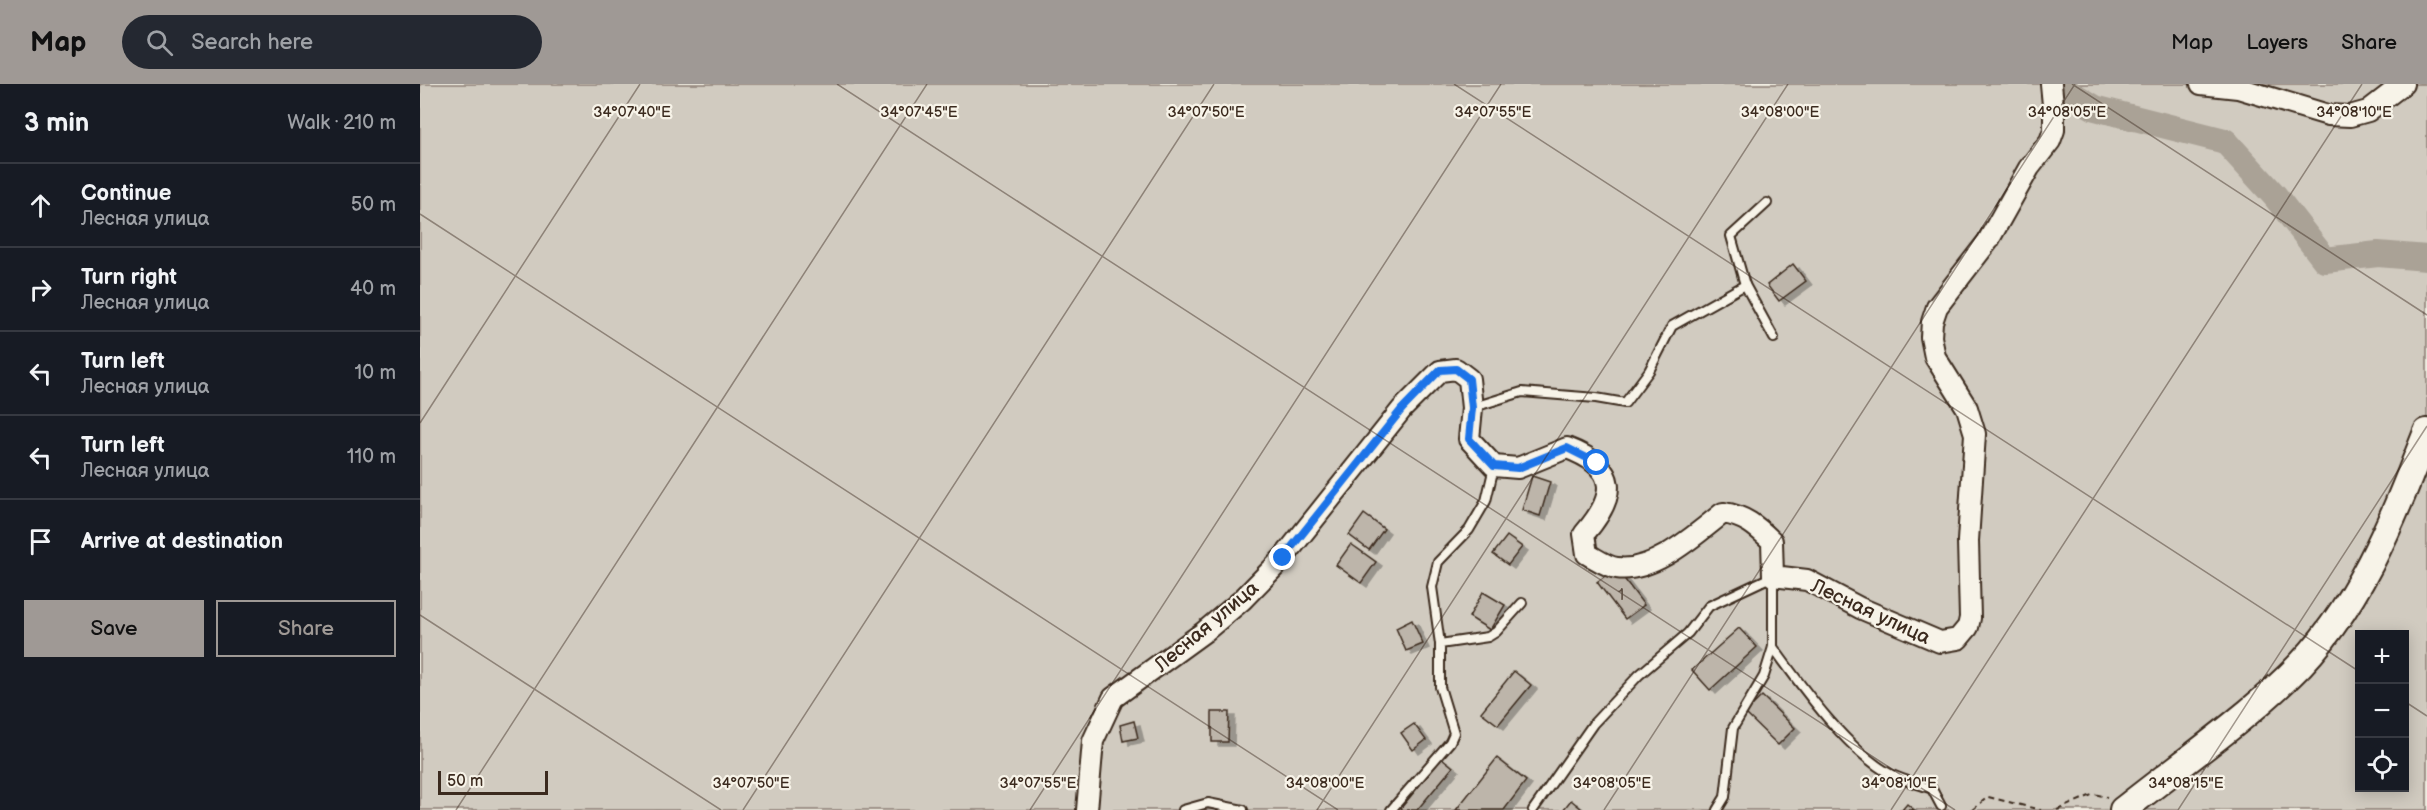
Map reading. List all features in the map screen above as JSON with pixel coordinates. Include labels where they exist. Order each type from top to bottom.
[{"type":"highway","points":[[2133,807],[2290,675],[2319,641],[2348,603],[2375,556],[2427,432]]},
{"type":"highway","points":[[2133,807],[2212,762],[2260,720],[2329,652],[2381,569],[2427,460]]},
{"type":"street","name":"Лесная улица","points":[[1773,576],[1807,580],[1860,608],[1940,642],[1958,639],[1968,627],[1971,590],[1968,541],[1975,434],[1967,408],[1955,384],[1935,357],[1931,338],[1932,322],[1937,307],[1988,241],[2029,168],[2050,141],[2054,130],[2051,84]]},
{"type":"street","points":[[2201,84],[2262,93],[2328,115],[2350,116],[2368,111],[2403,84]]},
{"type":"street","name":"Лесная улица","points":[[1087,810],[1093,741],[1113,698],[1204,632],[1242,600],[1283,558],[1402,409],[1440,370],[1456,369],[1469,379],[1472,408],[1469,439],[1494,466]]},
{"type":"street","points":[[1494,466],[1518,468],[1567,448],[1597,463],[1604,474],[1609,497],[1599,516],[1584,534],[1587,554],[1616,568],[1644,564],[1676,550],[1723,513],[1738,515],[1752,522],[1772,541],[1773,576]]},
{"type":"lane","points":[[1767,203],[1731,236],[1745,285],[1774,338]]},
{"type":"lane","points":[[1472,408],[1522,392],[1596,398],[1625,404],[1649,371],[1672,326],[1745,285]]},
{"type":"lane","points":[[1391,810],[1450,742],[1454,733],[1440,687],[1440,644],[1432,587],[1438,562],[1469,530],[1486,501],[1494,466]]},
{"type":"lane","points":[[1533,810],[1593,723],[1639,675],[1688,633],[1709,606],[1773,576],[1773,647],[1764,676],[1733,728],[1725,796],[1717,810]]},
{"type":"lane","points":[[1440,644],[1488,637],[1496,632],[1522,603]]},
{"type":"lane","points":[[1773,647],[1816,706],[1865,755],[1892,775],[1932,789],[1941,806]]},
{"type":"lane","points":[[1183,810],[1208,803],[1243,810]]},
{"type":"path","points":[[2057,810],[2094,794],[2133,807]]},
{"type":"path","points":[[1972,810],[1988,797],[2041,810]]},
{"type":"shaded area","points":[[420,84],[2427,84],[2427,810],[420,810]]},
{"type":"building","points":[[1793,264],[1806,281],[1779,301],[1767,285]]},
{"type":"building","points":[[1532,476],[1550,482],[1540,516],[1522,510]]},
{"type":"building","points":[[1364,514],[1384,529],[1369,550],[1349,535]]},
{"type":"building","points":[[1507,536],[1522,547],[1508,565],[1493,554]]},
{"type":"building","points":[[1351,544],[1376,562],[1361,583],[1336,565]]},
{"type":"building","points":[[1616,568],[1644,605],[1625,619],[1597,582]]},
{"type":"building","points":[[1483,592],[1505,605],[1490,630],[1469,617]]},
{"type":"building","points":[[1412,620],[1423,644],[1406,651],[1396,628]]},
{"type":"building","points":[[1739,628],[1757,647],[1710,690],[1692,670]]},
{"type":"building","points":[[1514,671],[1531,685],[1498,725],[1481,712]]},
{"type":"building","points":[[1762,696],[1795,728],[1778,745],[1745,713]]},
{"type":"building","points":[[1212,712],[1229,712],[1228,742],[1212,742]]},
{"type":"building","points":[[1134,721],[1138,738],[1123,741],[1120,725]]},
{"type":"building","points":[[1414,724],[1426,740],[1413,750],[1401,733]]},
{"type":"building","points":[[1442,758],[1453,767],[1417,810],[1403,810],[1401,808]]},
{"type":"building","points":[[1497,758],[1526,781],[1504,810],[1456,810]]},
{"type":"building","points":[[1571,800],[1583,810],[1563,810]]},
{"type":"building","points":[[1907,804],[1914,810],[1902,810]]},
{"type":"waterway","points":[[2063,89],[2095,108],[2225,141],[2275,196],[2325,260],[2378,254],[2427,258]]},
{"type":"route","points":[[1283,558],[1402,409],[1440,370],[1456,369],[1469,379],[1472,408],[1469,439],[1494,466],[1518,468],[1549,458],[1567,448],[1597,463]]}]
